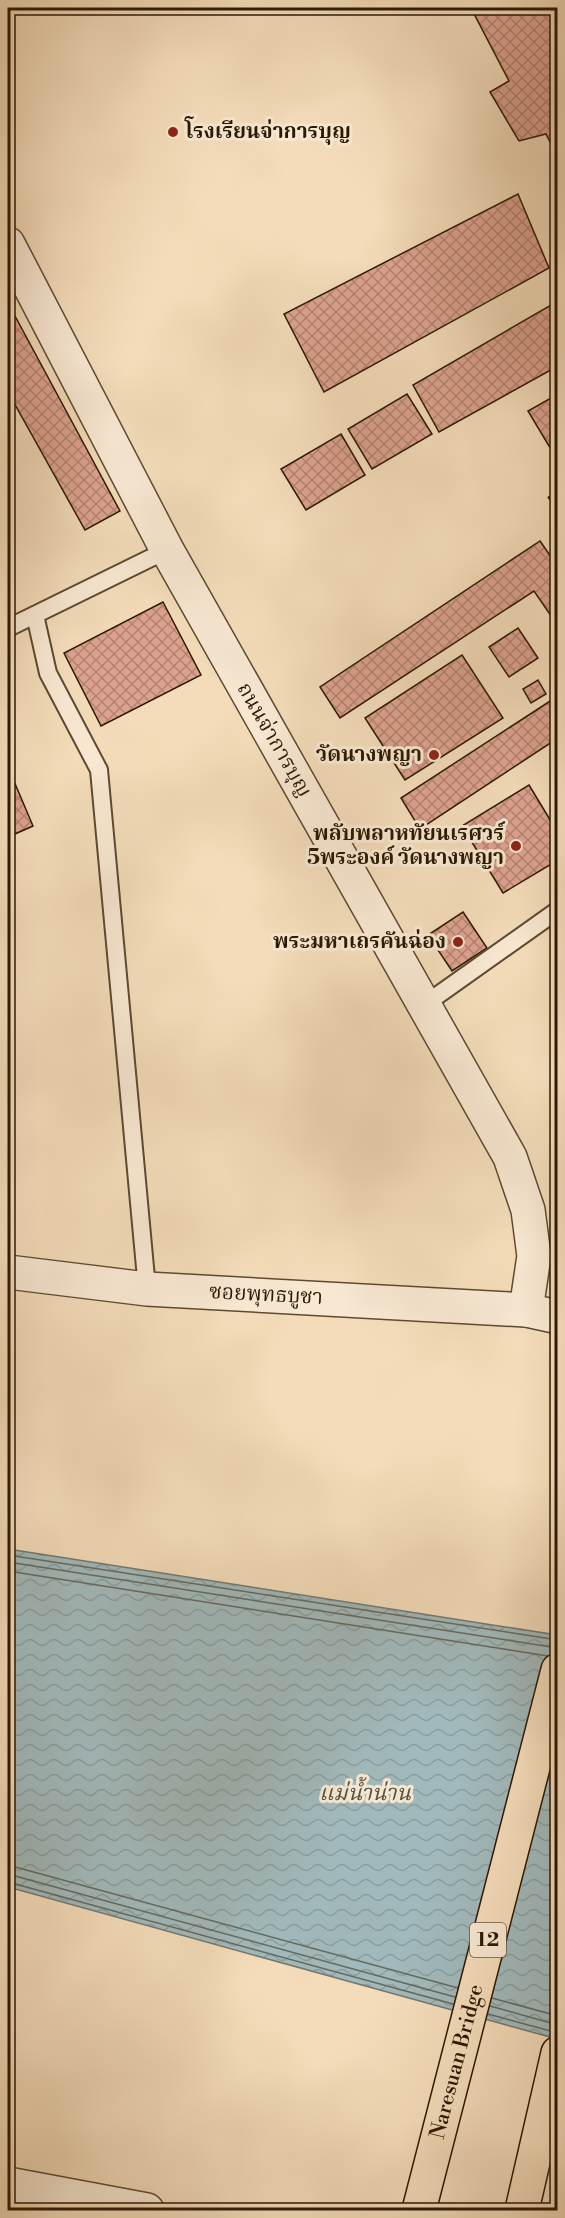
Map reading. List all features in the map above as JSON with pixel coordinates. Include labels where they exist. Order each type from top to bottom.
[{"type":"main road","name":"Naresuan Bridge","points":[[419,2211],[558,1670]]},
{"type":"main road","points":[[522,2211],[558,2053]]},
{"type":"street","name":"ถนนจ่าการบุญ","points":[[8,243],[167,550],[510,1157],[528,1210],[534,1256],[526,1310]]},
{"type":"street","name":"ซอยพุทธบูชา","points":[[8,1272],[147,1289],[526,1310],[558,1317]]},
{"type":"street","points":[[8,2184],[147,2211]]},
{"type":"lane","points":[[8,628],[167,550]]},
{"type":"lane","points":[[35,615],[48,673],[99,770],[147,1289]]},
{"type":"lane","points":[[424,1005],[558,910]]},
{"type":"path","points":[[549,496],[558,511]]},
{"type":"water","name":"แม่น้ำน่าน","points":[[8,1549],[557,1635],[557,2039],[8,1887]]},
{"type":"building","points":[[471,8],[558,8],[558,158],[546,134],[519,141],[490,92],[509,81]]},
{"type":"building","points":[[518,194],[549,268],[324,392],[284,314]]},
{"type":"building","points":[[558,301],[558,366],[439,432],[413,385]]},
{"type":"building","points":[[8,303],[120,511],[85,530],[8,392]]},
{"type":"building","points":[[407,394],[432,434],[372,469],[348,429]]},
{"type":"building","points":[[558,394],[558,461],[528,411]]},
{"type":"building","points":[[341,434],[365,475],[306,510],[281,469]]},
{"type":"building","points":[[540,541],[558,567],[558,626],[534,591],[340,718],[320,687]]},
{"type":"building","points":[[163,602],[201,675],[101,726],[64,653]]},
{"type":"building","points":[[518,628],[538,658],[509,677],[489,647]]},
{"type":"building","points":[[462,655],[503,718],[405,780],[365,718]]},
{"type":"building","points":[[538,680],[546,694],[531,703],[523,689]]},
{"type":"building","points":[[558,696],[558,738],[420,829],[401,798]]},
{"type":"building","points":[[8,767],[33,826],[8,837]]},
{"type":"building","name":"พลับพลาหทัยนเรศวร์ 5พระองค์ วัดนางพญา","points":[[529,785],[558,833],[558,860],[503,893],[462,826]]},
{"type":"building","name":"พระมหาเถรคันฉ่อง","points":[[463,912],[487,948],[452,971],[428,935]]},
{"type":"place","name":"โรงเรียนจ่าการบุญ","points":[[173,132]]},
{"type":"place","name":"วัดนางพญา","points":[[434,755]]},
{"type":"place","name":"พลับพลาหทัยนเรศวร์ 5พระองค์ วัดนางพญา","points":[[516,846]]},
{"type":"place","name":"พระมหาเถรคันฉ่อง","points":[[458,942]]}]
